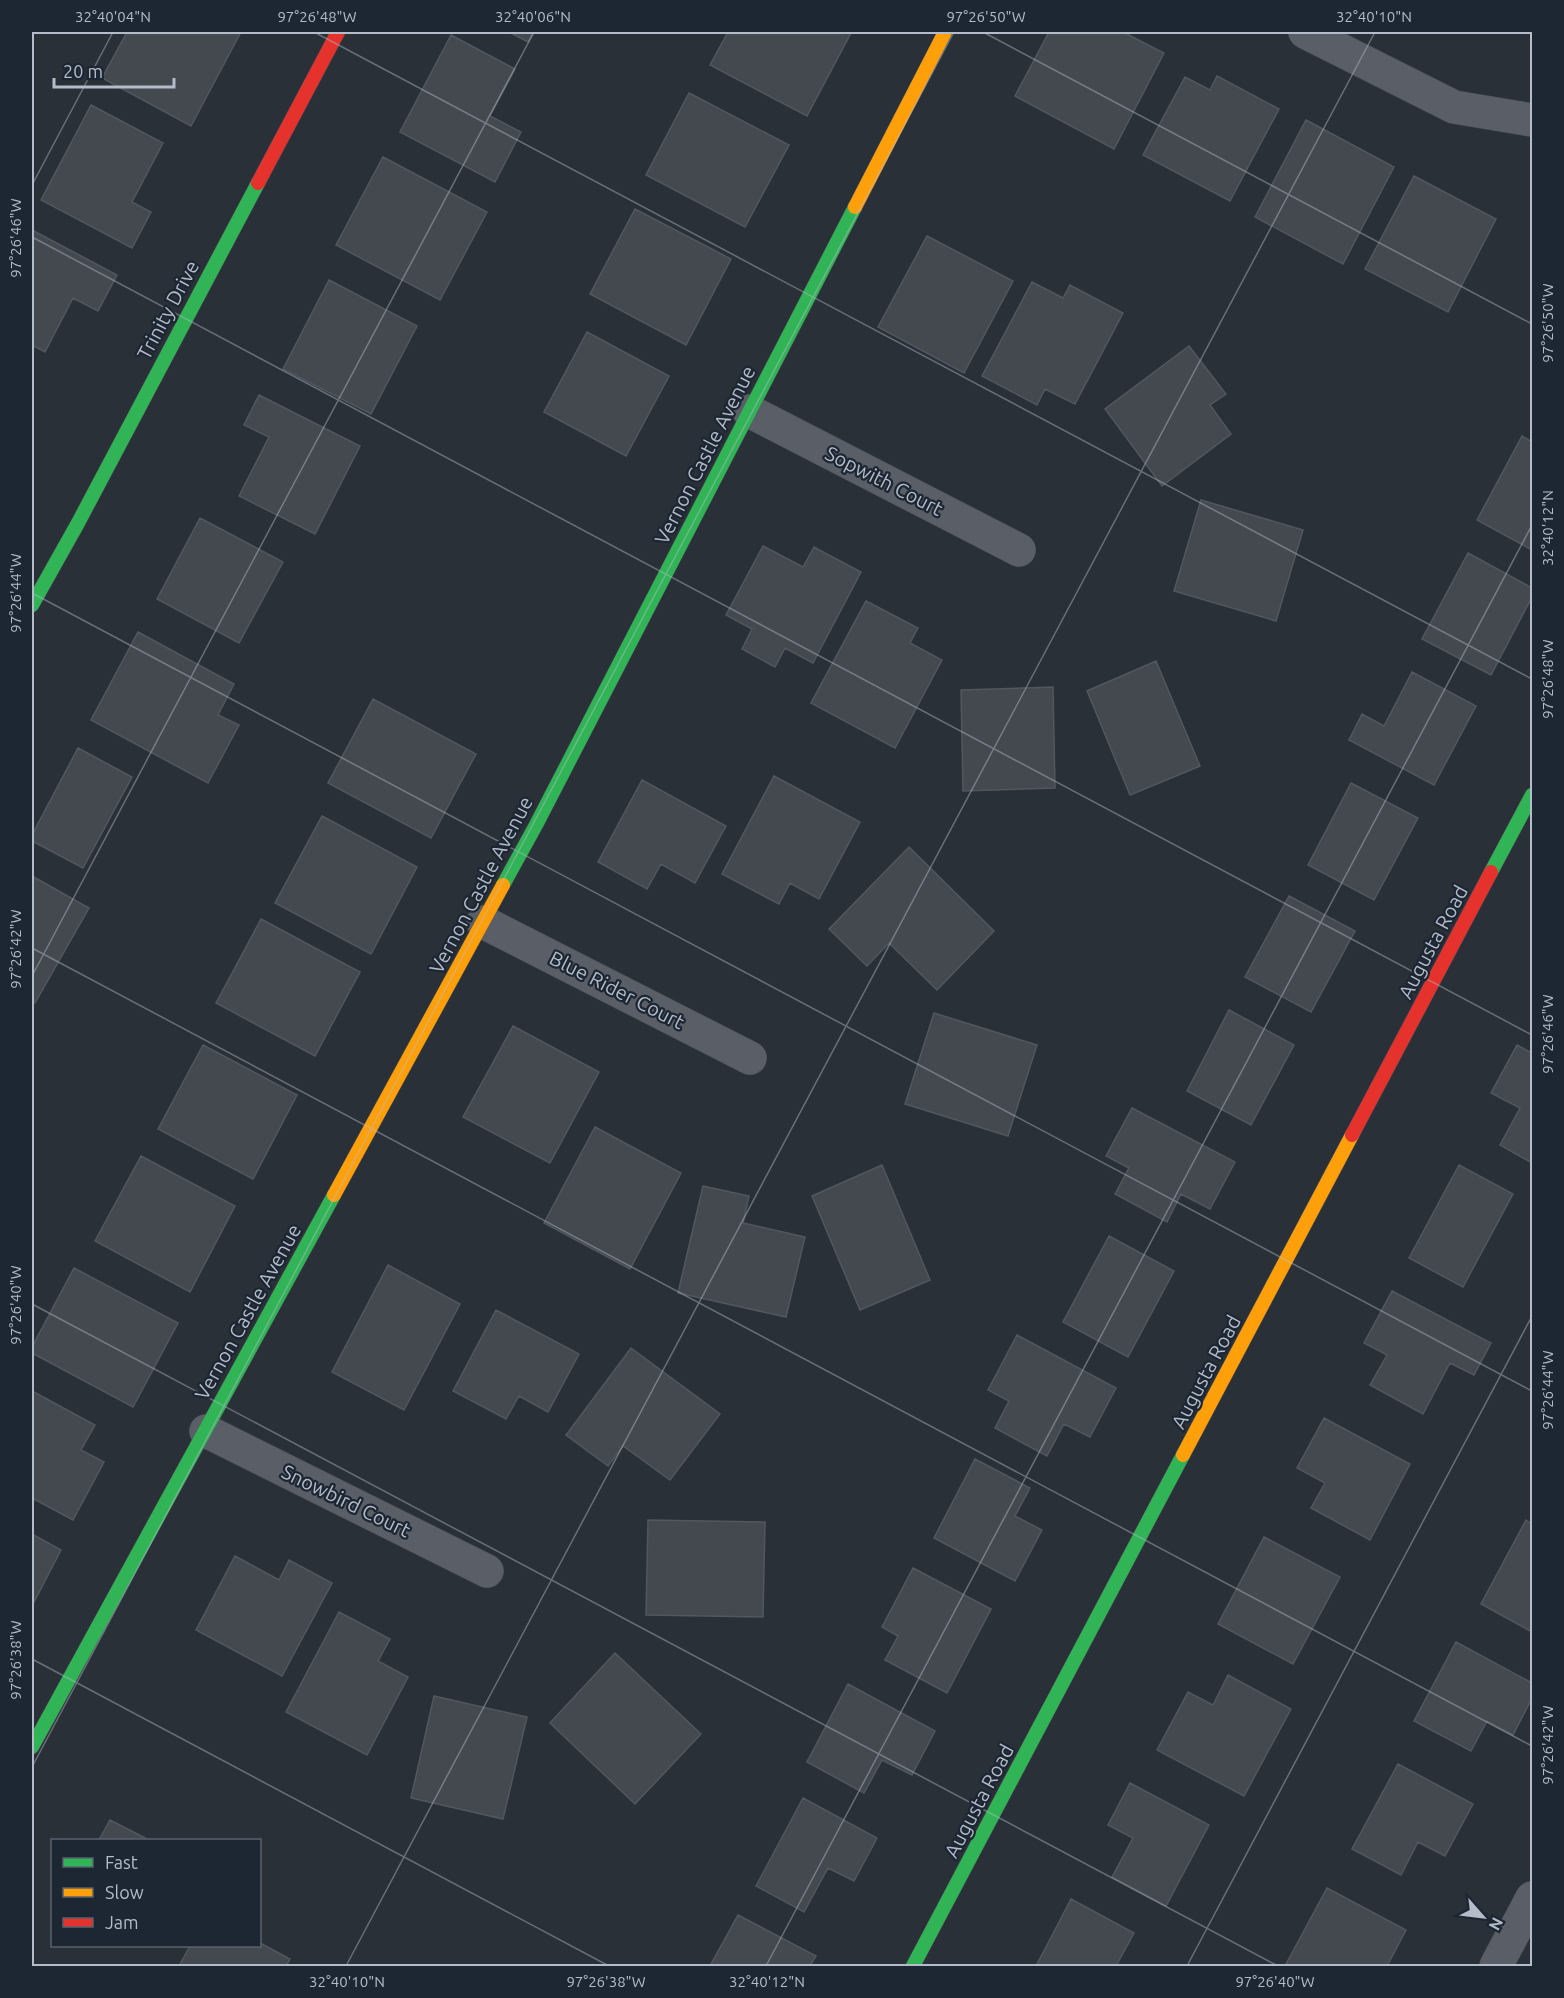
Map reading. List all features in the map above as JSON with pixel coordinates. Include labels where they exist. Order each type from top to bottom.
[{"type":"street","name":"Trinity Drive","points":[[32,605],[78,523],[338,32]]},
{"type":"street","name":"Vernon Castle Avenue","points":[[32,1747],[536,825],[945,32]]},
{"type":"street","points":[[1305,32],[1454,107],[1533,120]]},
{"type":"street","name":"Sopwith Court","points":[[749,411],[1019,550]]},
{"type":"street","name":"Augusta Road","points":[[913,1966],[1533,795]]},
{"type":"street","name":"Blue Rider Court","points":[[483,921],[750,1058]]},
{"type":"street","name":"Snowbird Court","points":[[206,1431],[487,1571]]},
{"type":"street","points":[[1496,1966],[1533,1898]]},
{"type":"building","points":[[127,32],[241,32],[191,126],[102,78]]},
{"type":"building","points":[[509,32],[534,32],[528,42]]},
{"type":"building","points":[[728,32],[851,33],[807,116],[710,65]]},
{"type":"building","points":[[1049,32],[1123,32],[1164,53],[1114,149],[1015,96]]},
{"type":"building","points":[[451,35],[515,69],[490,116],[521,132],[495,182],[400,132]]},
{"type":"building","points":[[1217,76],[1279,109],[1230,201],[1143,155],[1185,77],[1210,90]]},
{"type":"building","points":[[689,93],[789,145],[745,227],[646,175]]},
{"type":"building","points":[[91,105],[163,143],[132,202],[151,212],[132,248],[41,200]]},
{"type":"building","points":[[1306,120],[1394,167],[1343,264],[1255,217]]},
{"type":"building","points":[[383,157],[487,212],[440,300],[336,245]]},
{"type":"building","points":[[1414,176],[1496,219],[1448,312],[1365,269]]},
{"type":"building","points":[[635,209],[731,259],[686,345],[590,294]]},
{"type":"building","points":[[32,230],[117,275],[98,311],[73,298],[45,352],[32,345]]},
{"type":"building","points":[[927,236],[1013,281],[964,373],[878,327]]},
{"type":"building","points":[[329,280],[417,326],[371,414],[283,369]]},
{"type":"building","points":[[1032,282],[1063,298],[1070,285],[1123,313],[1075,404],[1045,389],[1037,405],[982,376]]},
{"type":"building","points":[[587,332],[669,376],[626,456],[544,412]]},
{"type":"building","points":[[1189,346],[1226,394],[1210,405],[1231,434],[1162,486],[1105,409]]},
{"type":"building","points":[[259,395],[360,446],[315,534],[239,496],[269,437],[244,425]]},
{"type":"building","points":[[1522,436],[1532,442],[1532,550],[1477,520]]},
{"type":"building","points":[[1201,500],[1303,530],[1276,621],[1174,591]]},
{"type":"building","points":[[200,518],[283,562],[239,643],[157,599]]},
{"type":"building","points":[[763,546],[803,567],[814,547],[861,572],[813,663],[785,648],[775,667],[742,649],[752,629],[726,615]]},
{"type":"building","points":[[1468,553],[1532,588],[1532,597],[1491,675],[1422,639]]},
{"type":"building","points":[[866,601],[918,628],[910,643],[942,660],[895,748],[811,703]]},
{"type":"building","points":[[138,632],[234,684],[218,715],[239,725],[208,783],[91,720]]},
{"type":"building","points":[[1156,661],[1200,766],[1130,795],[1087,691]]},
{"type":"building","points":[[1412,672],[1476,706],[1434,785],[1349,740],[1362,714],[1384,726]]},
{"type":"building","points":[[1053,687],[1055,788],[963,791],[961,690]]},
{"type":"building","points":[[373,699],[476,754],[431,838],[328,783]]},
{"type":"building","points":[[78,748],[132,777],[83,868],[32,841],[32,835]]},
{"type":"building","points":[[774,776],[860,822],[819,899],[790,883],[779,904],[722,874]]},
{"type":"building","points":[[642,780],[726,826],[695,883],[661,864],[647,889],[598,862]]},
{"type":"building","points":[[1351,783],[1418,818],[1374,900],[1308,865]]},
{"type":"building","points":[[322,816],[417,867],[371,954],[275,903]]},
{"type":"building","points":[[909,847],[994,931],[937,990],[889,943],[867,966],[829,929]]},
{"type":"building","points":[[32,876],[89,908],[35,1003],[32,1001]]},
{"type":"building","points":[[1289,896],[1355,931],[1311,1012],[1245,977]]},
{"type":"building","points":[[261,919],[360,972],[315,1056],[216,1003]]},
{"type":"building","points":[[1229,1010],[1294,1045],[1251,1125],[1187,1091]]},
{"type":"building","points":[[934,1013],[1037,1045],[1008,1136],[905,1104]]},
{"type":"building","points":[[513,1026],[599,1072],[550,1163],[463,1117]]},
{"type":"building","points":[[203,1045],[297,1095],[253,1179],[158,1129]]},
{"type":"building","points":[[1517,1045],[1532,1053],[1532,1163],[1500,1145],[1520,1108],[1491,1093]]},
{"type":"building","points":[[1132,1108],[1235,1162],[1210,1209],[1181,1194],[1167,1222],[1115,1194],[1129,1168],[1106,1156]]},
{"type":"building","points":[[595,1127],[681,1173],[630,1269],[544,1223]]},
{"type":"building","points":[[141,1156],[235,1206],[190,1292],[95,1241]]},
{"type":"building","points":[[882,1165],[930,1280],[860,1310],[812,1196]]},
{"type":"building","points":[[1459,1165],[1513,1194],[1463,1287],[1409,1258]]},
{"type":"building","points":[[703,1186],[749,1196],[743,1223],[805,1237],[786,1317],[678,1293]]},
{"type":"building","points":[[1109,1236],[1174,1271],[1128,1357],[1063,1322]]},
{"type":"building","points":[[388,1265],[460,1304],[404,1410],[332,1372]]},
{"type":"building","points":[[74,1268],[178,1323],[133,1407],[32,1353],[32,1347]]},
{"type":"building","points":[[1392,1291],[1491,1343],[1474,1375],[1450,1363],[1423,1414],[1370,1385],[1387,1355],[1364,1343]]},
{"type":"building","points":[[496,1310],[579,1354],[548,1412],[519,1396],[506,1419],[453,1391]]},
{"type":"building","points":[[1017,1335],[1116,1388],[1090,1437],[1064,1424],[1047,1456],[995,1428],[1009,1401],[988,1390]]},
{"type":"building","points":[[631,1348],[720,1414],[670,1480],[623,1446],[608,1466],[566,1435]]},
{"type":"building","points":[[32,1391],[95,1425],[81,1450],[104,1462],[73,1520],[32,1498]]},
{"type":"building","points":[[1324,1418],[1410,1464],[1370,1540],[1311,1508],[1325,1483],[1297,1468]]},
{"type":"building","points":[[975,1459],[1030,1488],[1015,1516],[1042,1530],[1015,1581],[934,1538]]},
{"type":"building","points":[[648,1520],[765,1522],[763,1617],[646,1615]]},
{"type":"building","points":[[1526,1520],[1532,1524],[1532,1632],[1481,1604]]},
{"type":"building","points":[[32,1534],[61,1550],[32,1606]]},
{"type":"building","points":[[1264,1537],[1340,1577],[1293,1664],[1218,1624]]},
{"type":"building","points":[[235,1556],[279,1580],[289,1560],[332,1583],[282,1676],[196,1630]]},
{"type":"building","points":[[913,1568],[991,1609],[947,1693],[885,1660],[898,1636],[882,1627]]},
{"type":"building","points":[[339,1612],[390,1639],[378,1661],[408,1677],[367,1755],[286,1712]]},
{"type":"building","points":[[1456,1642],[1532,1683],[1532,1698],[1513,1735],[1487,1721],[1471,1751],[1414,1721]]},
{"type":"building","points":[[615,1653],[701,1734],[635,1804],[550,1723]]},
{"type":"building","points":[[1228,1675],[1291,1709],[1244,1796],[1157,1750],[1188,1692],[1213,1705]]},
{"type":"building","points":[[848,1684],[935,1731],[912,1775],[882,1760],[864,1793],[807,1762]]},
{"type":"building","points":[[434,1696],[527,1717],[503,1819],[411,1798]]},
{"type":"building","points":[[1398,1764],[1473,1804],[1445,1856],[1418,1842],[1401,1875],[1352,1849]]},
{"type":"building","points":[[1130,1783],[1209,1825],[1166,1906],[1112,1877],[1133,1838],[1108,1825]]},
{"type":"building","points":[[803,1798],[877,1838],[854,1881],[828,1868],[804,1912],[756,1886]]},
{"type":"building","points":[[110,1820],[147,1839],[100,1839]]},
{"type":"building","points":[[1327,1888],[1406,1930],[1387,1966],[1285,1966]]},
{"type":"building","points":[[1071,1899],[1134,1933],[1116,1966],[1036,1966]]},
{"type":"building","points":[[738,1915],[816,1956],[810,1966],[710,1966]]},
{"type":"building","points":[[261,1944],[290,1959],[286,1966],[179,1966],[189,1947],[261,1947]]},
{"type":"traffic: fast","points":[[32,605],[78,523],[258,183]]},
{"type":"traffic: fast","points":[[503,885],[855,207]]},
{"type":"traffic: fast","points":[[1491,872],[1532,795]]},
{"type":"traffic: fast","points":[[32,1747],[334,1195]]},
{"type":"traffic: fast","points":[[913,1966],[1183,1455]]},
{"type":"traffic: slow","points":[[855,207],[945,32]]},
{"type":"traffic: slow","points":[[334,1195],[503,885]]},
{"type":"traffic: slow","points":[[1183,1455],[1352,1135]]},
{"type":"traffic: jam","points":[[258,183],[338,32]]},
{"type":"traffic: jam","points":[[1352,1135],[1491,872]]}]
